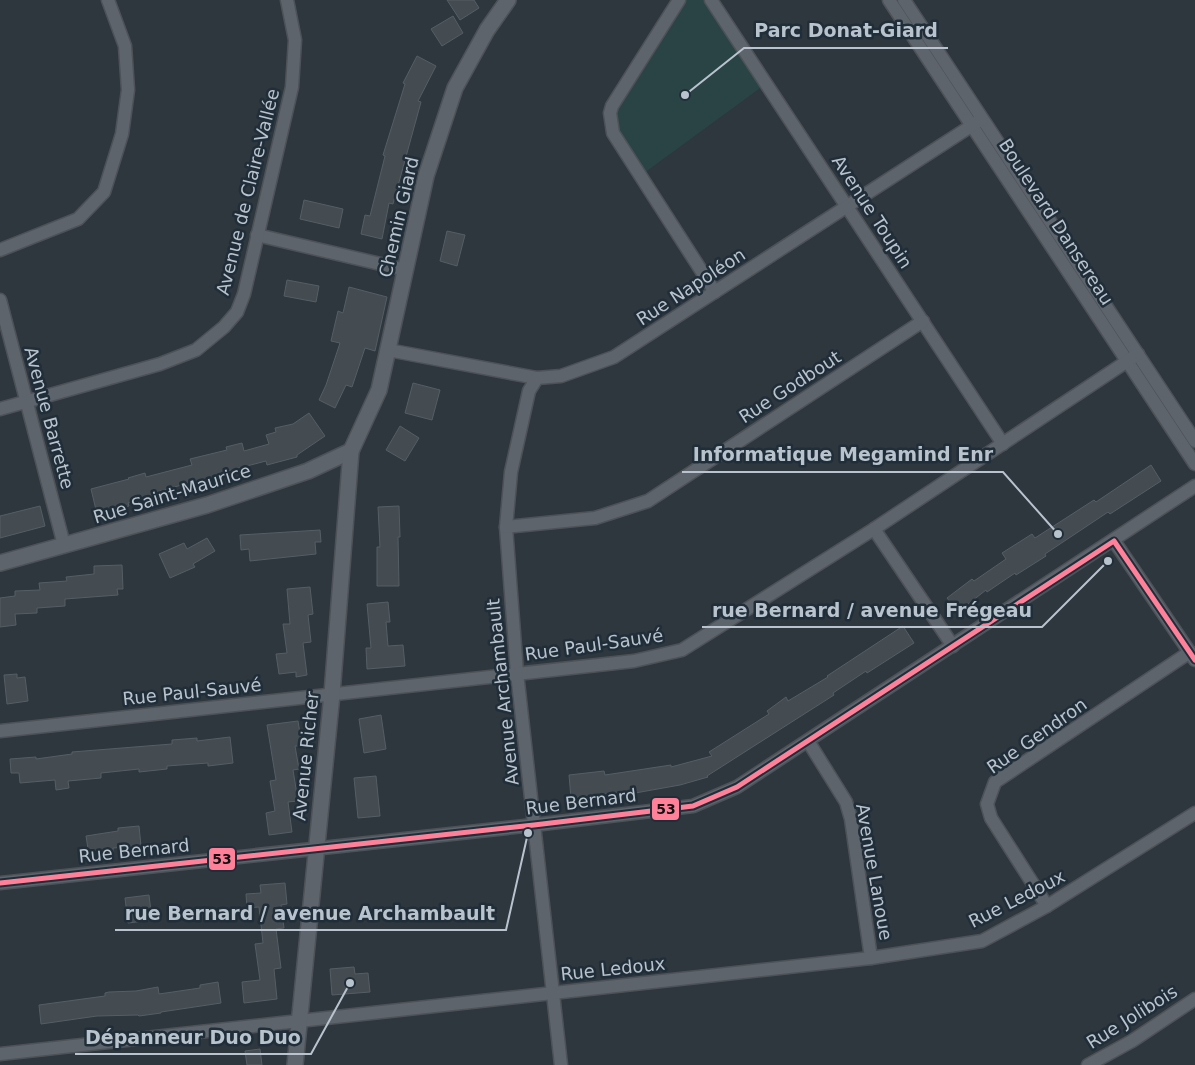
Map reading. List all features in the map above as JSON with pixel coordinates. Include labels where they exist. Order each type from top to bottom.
[{"type":"street","points":[[0,250],[78,219],[104,192],[122,134],[128,90],[125,46],[108,0]]},
{"type":"street","name":"Avenue de Claire-Vallée","points":[[0,409],[160,364],[196,350],[224,327],[237,312],[244,294],[292,87],[295,40],[287,0]]},
{"type":"street","name":"Chemin Giard","points":[[351,451],[379,390],[426,176],[455,88],[488,30],[508,0]]},
{"type":"street","points":[[679,0],[612,106],[610,113],[613,134],[715,292]]},
{"type":"street","name":"Avenue Toupin","points":[[712,0],[1003,444]]},
{"type":"street","name":"Boulevard Dansereau","points":[[888,0],[977,122]]},
{"type":"street","name":"Boulevard Dansereau","points":[[904,0],[977,122],[1132,358],[1195,464]]},
{"type":"street","name":"Rue Napoléon","points":[[388,350],[537,378],[561,376],[614,357],[977,122]]},
{"type":"street","points":[[257,235],[406,270]]},
{"type":"street","name":"Avenue Barrette","points":[[0,300],[64,545]]},
{"type":"street","name":"Rue Godbout","points":[[506,527],[595,518],[648,501],[923,321]]},
{"type":"street","name":"Boulevard Dansereau","points":[[1132,358],[1195,441]]},
{"type":"street","name":"Rue Paul-Sauvé","points":[[0,731],[634,661],[682,650],[874,529],[1132,358]]},
{"type":"street","name":"Avenue Archambault","points":[[537,378],[529,391],[511,472],[506,527],[517,673],[561,1065]]},
{"type":"street","name":"Rue Saint-Maurice","points":[[0,563],[216,502],[308,471],[351,451]]},
{"type":"street","name":"Avenue Richer","points":[[295,1065],[332,694],[351,451]]},
{"type":"street","name":"Rue Bernard","points":[[0,883],[693,806],[737,787],[1195,486]]},
{"type":"street","points":[[874,529],[953,646]]},
{"type":"street","points":[[1114,541],[1192,656]]},
{"type":"street","name":"Rue Gendron","points":[[1047,906],[991,818],[987,804],[995,782],[1192,656]]},
{"type":"street","name":"Avenue Lanoue","points":[[808,741],[846,802],[851,819],[871,958]]},
{"type":"street","name":"Rue Ledoux","points":[[0,1054],[871,958],[982,941],[1047,906],[1195,813]]},
{"type":"street","name":"Rue Jolibois","points":[[1088,1065],[1132,1041],[1195,999]]},
{"type":"green space","points":[[679,0],[711,0],[767,83],[640,176],[613,133],[612,106]]},
{"type":"building","points":[[447,0],[474,0],[479,8],[460,20]]},
{"type":"building","points":[[453,16],[463,33],[442,46],[431,29]]},
{"type":"building","points":[[417,56],[436,66],[418,101],[421,102],[393,204],[389,203],[382,239],[361,234],[365,215],[370,216],[385,156],[383,155],[405,84],[403,83]]},
{"type":"building","points":[[304,200],[343,209],[339,228],[300,219]]},
{"type":"building","points":[[447,231],[465,235],[457,266],[440,261]]},
{"type":"building","points":[[287,280],[319,286],[316,302],[284,296]]},
{"type":"building","points":[[349,287],[387,297],[375,351],[365,348],[352,387],[346,385],[335,408],[319,400],[340,343],[331,341],[338,311],[343,313]]},
{"type":"building","points":[[413,383],[440,390],[432,420],[405,413]]},
{"type":"building","points":[[309,413],[325,436],[297,455],[297,457],[267,465],[266,461],[220,473],[222,482],[197,488],[196,481],[160,491],[161,494],[128,503],[129,506],[97,514],[91,489],[145,473],[146,477],[192,465],[190,459],[227,450],[226,447],[242,443],[244,451],[269,444],[266,435],[276,432],[275,428],[293,424]]},
{"type":"building","points":[[400,426],[419,438],[405,461],[386,450]]},
{"type":"building","points":[[1151,465],[1161,481],[1110,514],[1108,512],[1045,554],[1046,556],[1016,575],[1015,573],[987,592],[986,590],[958,612],[947,598],[972,579],[974,581],[1006,559],[1002,553],[1032,534],[1035,538],[1094,500],[1096,502]]},
{"type":"building","points":[[40,506],[45,526],[0,538],[0,516]]},
{"type":"building","points":[[399,506],[399,586],[377,586],[377,547],[380,547],[378,507]]},
{"type":"building","points":[[320,530],[321,542],[315,542],[316,554],[250,561],[249,549],[241,550],[240,535]]},
{"type":"building","points":[[207,538],[215,551],[193,564],[195,567],[170,578],[159,554],[184,543],[187,549]]},
{"type":"building","points":[[122,565],[123,589],[117,589],[118,595],[65,599],[65,606],[37,608],[37,613],[15,614],[16,625],[0,627],[0,598],[15,596],[15,591],[40,590],[39,583],[67,581],[66,577],[94,574],[94,566]]},
{"type":"building","points":[[310,587],[313,614],[308,615],[311,642],[303,643],[307,675],[296,677],[296,672],[279,674],[276,654],[287,653],[283,624],[290,624],[287,589]]},
{"type":"building","points":[[388,602],[390,622],[386,622],[388,646],[403,645],[405,666],[367,669],[366,648],[371,648],[367,604]]},
{"type":"building","points":[[903,626],[914,643],[867,673],[866,671],[833,693],[834,695],[708,777],[680,785],[624,795],[624,792],[571,798],[569,775],[604,771],[605,775],[671,765],[671,767],[712,756],[709,752],[769,714],[767,711],[786,697],[788,701],[828,677]]},
{"type":"building","points":[[17,674],[17,678],[25,677],[28,701],[7,704],[4,675]]},
{"type":"building","points":[[381,715],[386,749],[364,753],[359,719]]},
{"type":"building","points":[[298,721],[302,746],[295,746],[299,769],[293,770],[298,801],[288,802],[292,832],[269,835],[266,813],[275,811],[270,781],[276,780],[267,725]]},
{"type":"building","points":[[230,737],[233,763],[208,766],[208,763],[167,766],[167,769],[139,772],[139,769],[101,773],[101,778],[68,781],[69,788],[56,790],[55,780],[20,783],[19,773],[11,773],[10,759],[36,757],[36,759],[72,754],[72,752],[172,744],[172,740],[197,738],[197,741]]},
{"type":"building","points":[[376,776],[380,816],[358,818],[354,778]]},
{"type":"building","points":[[139,826],[141,846],[113,848],[113,852],[89,855],[86,836],[118,831],[118,828]]},
{"type":"building","points":[[285,883],[287,904],[281,905],[284,928],[276,929],[281,968],[274,969],[277,999],[244,1003],[242,982],[260,980],[255,944],[263,943],[259,907],[247,908],[246,894],[261,893],[260,885]]},
{"type":"building","points":[[149,895],[152,920],[128,923],[125,898]]},
{"type":"building","points":[[354,967],[355,974],[368,973],[370,992],[332,995],[330,969]]},
{"type":"building","points":[[218,982],[221,1003],[139,1016],[97,1016],[41,1024],[39,1005],[105,996],[105,993],[109,992],[136,991],[158,987],[159,994],[200,988],[200,985]]},
{"type":"building","points":[[260,1049],[262,1065],[247,1065],[245,1051]]},
{"type":"transit line","name":"53","points":[[0,883],[693,806],[737,787],[1114,541],[1195,660]]},
{"type":"place","name":"Parc Donat-Giard","points":[[685,95]]},
{"type":"place","name":"Informatique Megamind Enr","points":[[1058,534]]},
{"type":"place","name":"rue Bernard / avenue Frégeau","points":[[1108,561]]},
{"type":"place","name":"rue Bernard / avenue Archambault","points":[[528,833]]},
{"type":"place","name":"Dépanneur Duo Duo","points":[[350,983]]}]
